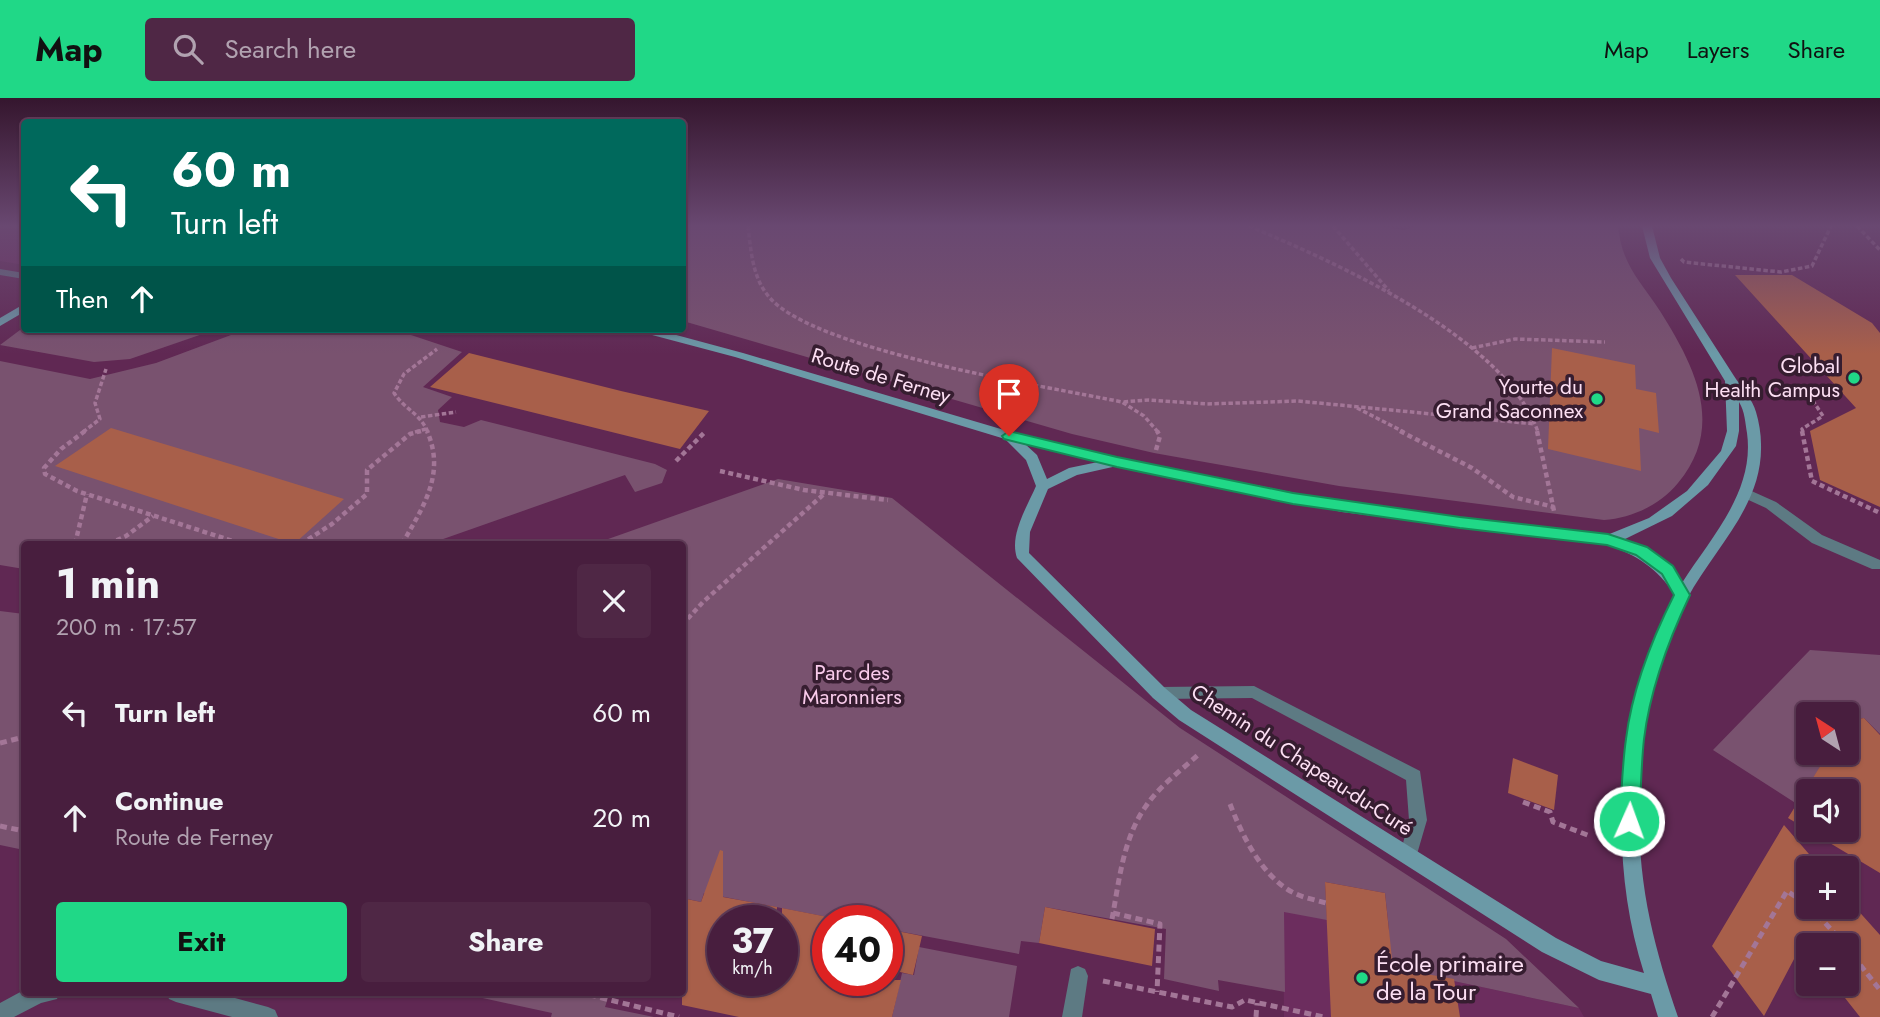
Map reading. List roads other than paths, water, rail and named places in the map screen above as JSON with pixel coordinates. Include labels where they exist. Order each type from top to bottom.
[{"type":"street","points":[[1661,269],[1750,410],[1756,435],[1756,454],[1747,494],[1734,519],[1682,595],[1668,623],[1647,686],[1635,738],[1629,799],[1632,871],[1639,918],[1668,1017]]},
{"type":"street","points":[[0,272],[21,276]]},
{"type":"street","points":[[0,323],[21,309]]},
{"type":"street","name":"Route de Ferney","points":[[656,333],[739,355],[1009,436],[1117,462],[1342,507],[1608,540],[1642,551],[1668,570],[1682,595]]},
{"type":"street","points":[[1608,540],[1644,527],[1684,503],[1703,484],[1730,447],[1733,408],[1731,380]]},
{"type":"street","points":[[1009,436],[1032,458],[1043,486],[1074,471],[1117,462]]},
{"type":"street","name":"Chemin du Chapeau-du-Curé","points":[[1043,486],[1023,532],[1022,554],[1159,693],[1217,736],[1573,958],[1599,970],[1657,986]]},
{"type":"street","points":[[1747,494],[1771,505],[1817,539],[1878,565]]},
{"type":"street","points":[[1159,693],[1254,692],[1414,776],[1418,820],[1409,855]]},
{"type":"street","points":[[1072,1017],[1078,976]]},
{"type":"street","points":[[0,1014],[33,996]]},
{"type":"street","points":[[191,996],[268,1017]]},
{"type":"place","name":"Global Health Campus","points":[[1854,378]]},
{"type":"place","name":"Yourte du Grand Saconnex","points":[[1597,399]]},
{"type":"place","name":"École primaire de la Tour","points":[[1362,978]]},
{"type":"park label","name":"Parc des Maronniers","points":[[852,685]]}]
